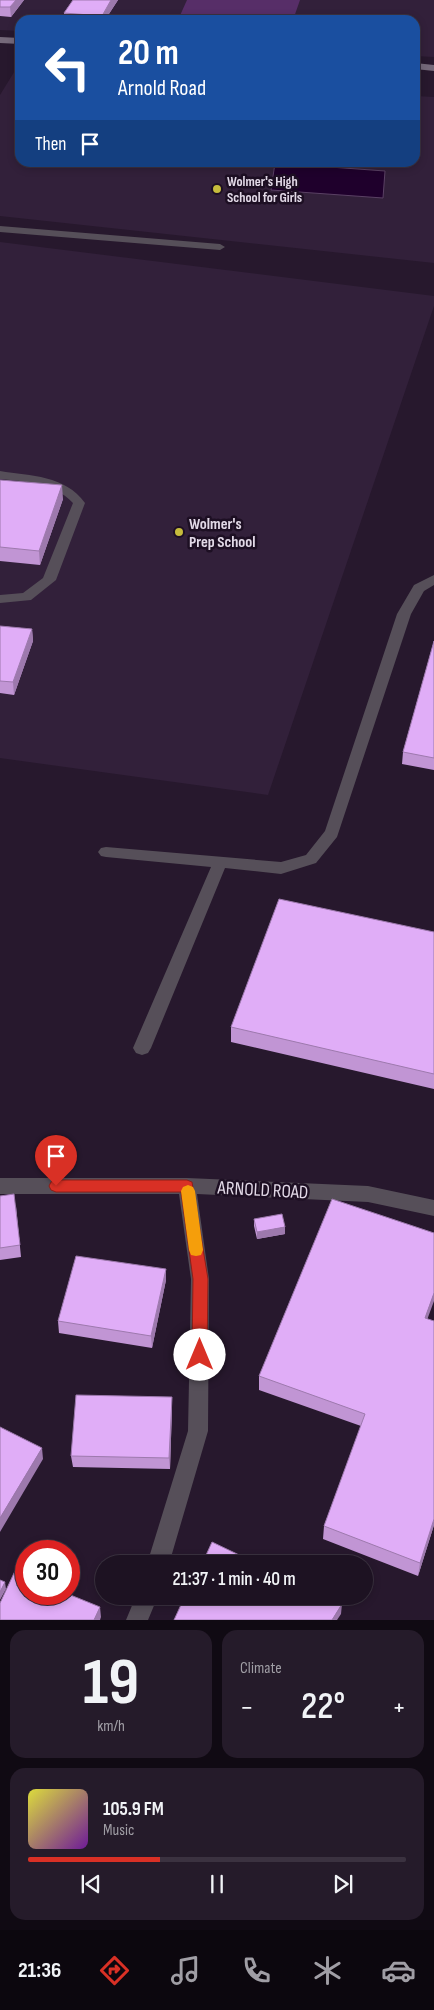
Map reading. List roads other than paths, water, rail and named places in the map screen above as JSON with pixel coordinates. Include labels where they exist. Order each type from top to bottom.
[{"type":"main road","points":[[1,41],[15,41]]},
{"type":"main road","points":[[420,67],[434,68]]},
{"type":"street","points":[[0,229],[220,247]]},
{"type":"street","points":[[0,475],[55,483],[70,491],[79,503],[50,580],[26,597],[0,599]]},
{"type":"street","points":[[106,852],[281,868],[311,859],[332,833],[404,614],[419,588],[434,579]]},
{"type":"street","points":[[142,1048],[220,863]]},
{"type":"street","name":"ARNOLD ROAD","points":[[0,1186],[187,1186],[368,1194],[434,1208]]},
{"type":"street","points":[[161,1555],[198,1431],[200,1279],[187,1186]]},
{"type":"street","points":[[137,1620],[143,1605]]},
{"type":"place","name":"Wolmer's High School for Girls","points":[[217,189]]},
{"type":"place","name":"Wolmer's Prep School","points":[[179,532]]}]
